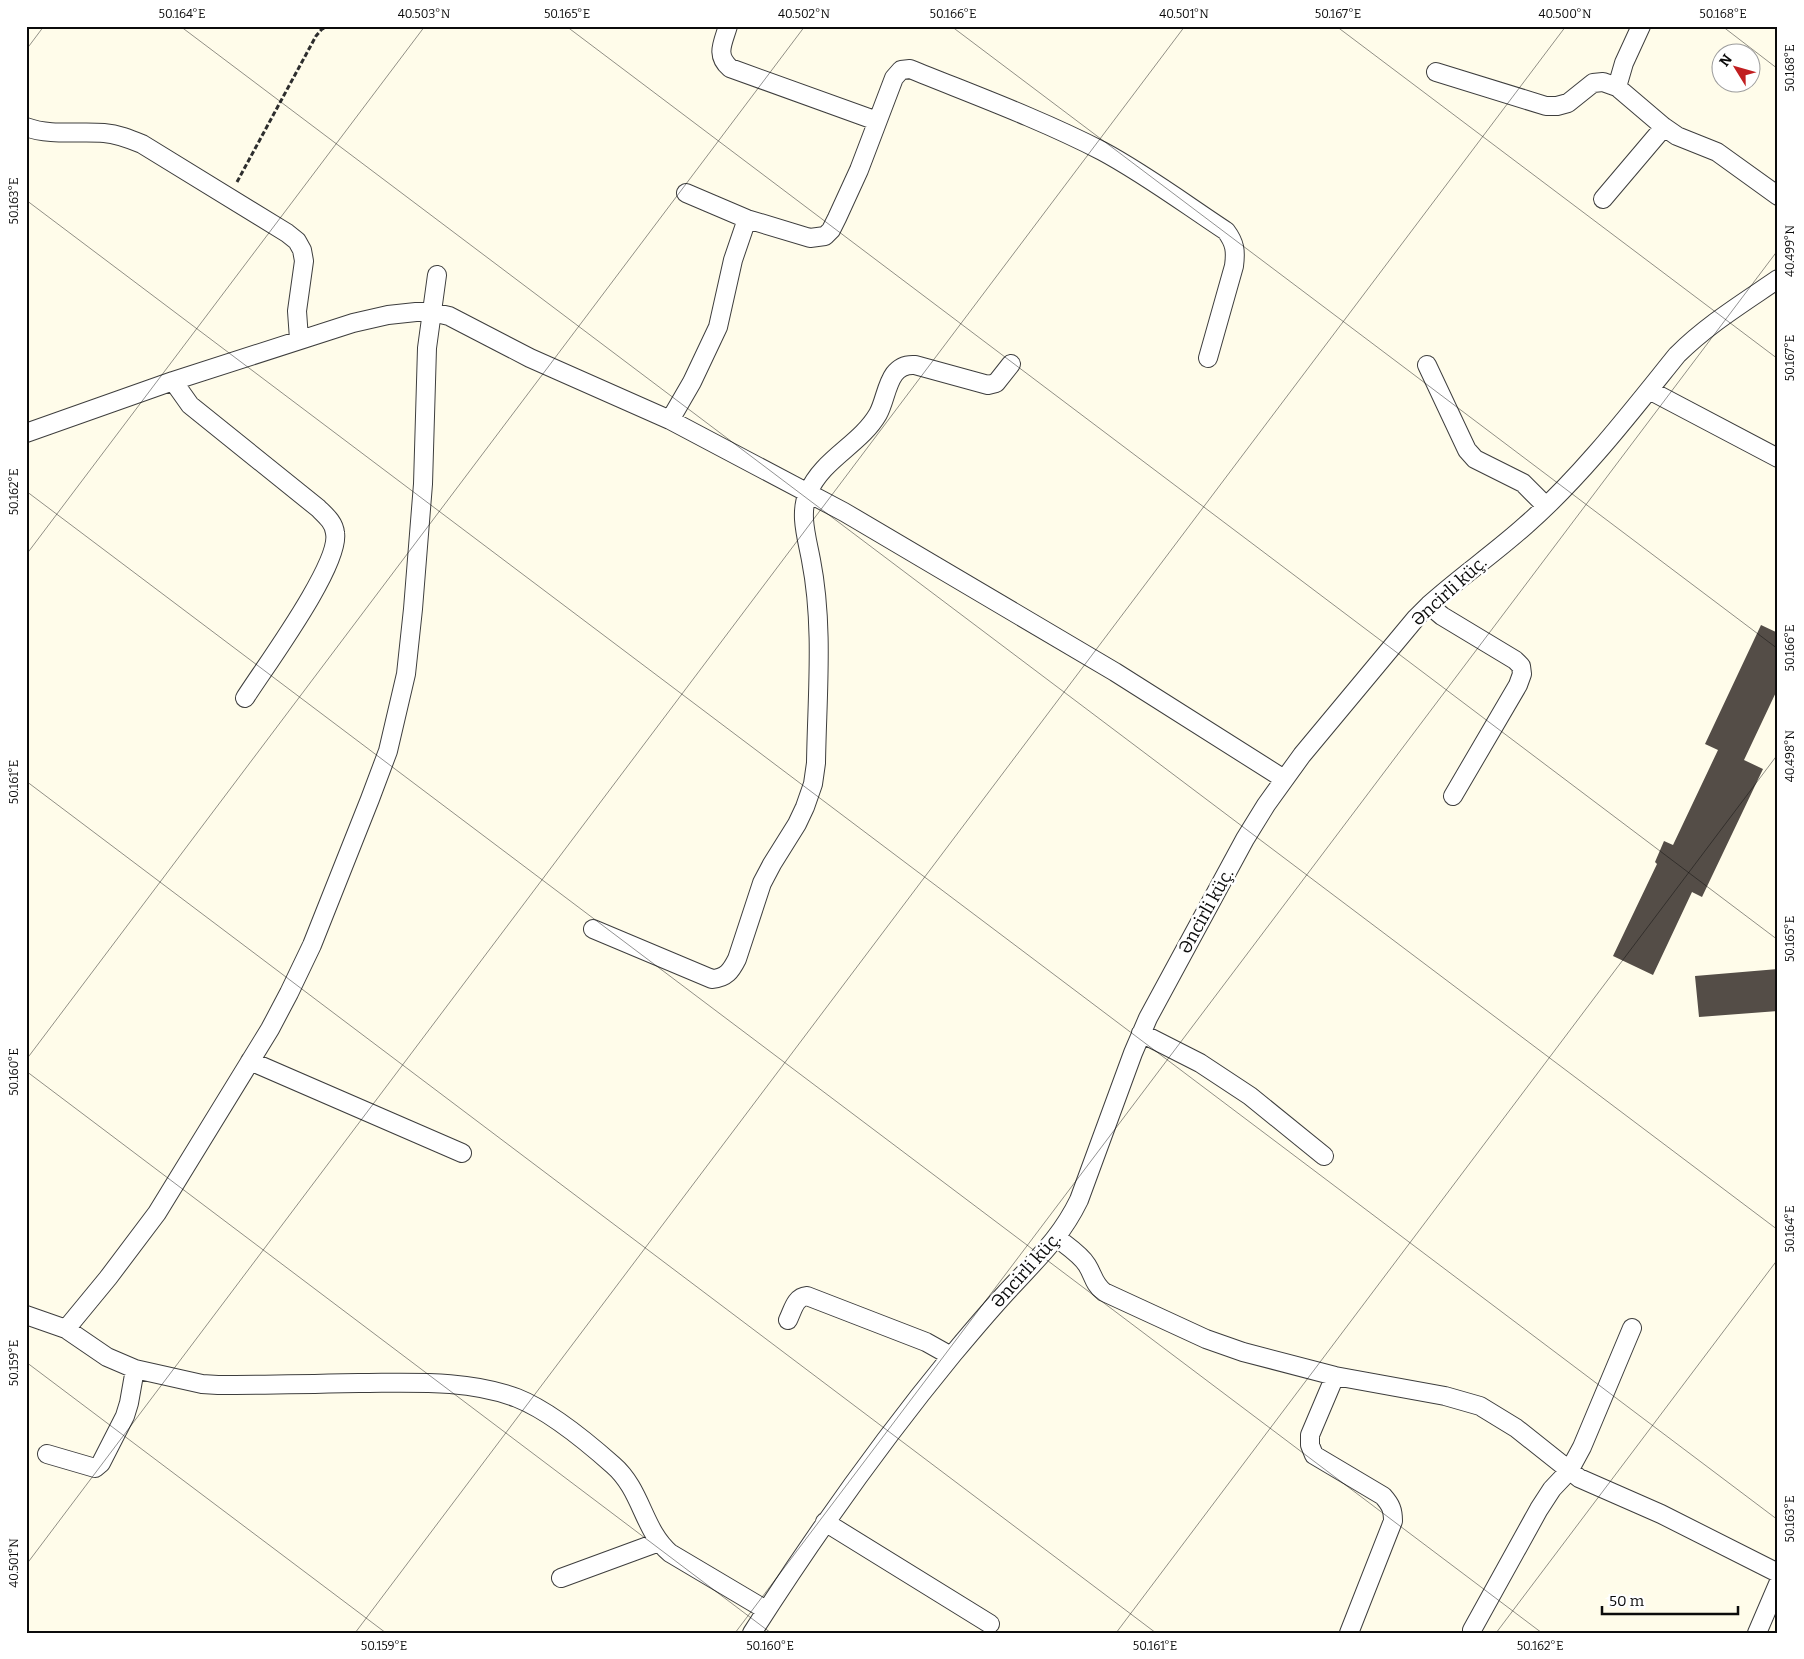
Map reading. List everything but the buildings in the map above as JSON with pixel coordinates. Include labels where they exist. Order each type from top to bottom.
[{"type":"street","points":[[728,26],[721,52],[723,62],[730,68],[877,121]]},
{"type":"street","points":[[1617,87],[1624,63],[1641,26]]},
{"type":"street","points":[[686,193],[747,218],[810,238],[825,236],[838,218],[859,170],[894,78],[901,70],[910,69],[1019,113],[1102,151],[1122,162],[1226,231],[1233,240],[1236,250],[1234,266],[1208,358]]},
{"type":"street","points":[[1436,72],[1546,106],[1568,103],[1593,84],[1603,82],[1617,87],[1664,128],[1677,136],[1717,152],[1778,196]]},
{"type":"street","points":[[26,127],[48,132],[106,133],[124,136],[142,144],[287,233],[297,241],[302,250],[304,261],[297,311],[299,339]]},
{"type":"street","points":[[1603,199],[1664,128]]},
{"type":"street","points":[[670,420],[692,382],[718,327],[733,260],[747,218]]},
{"type":"street","points":[[66,1329],[158,1213],[289,993],[312,945],[388,751],[406,674],[413,609],[422,484],[427,348],[437,275]]},
{"type":"street","name":"Əncirli küç.","points":[[752,1633],[825,1522],[885,1439],[982,1319],[1056,1238],[1070,1218],[1079,1200],[1141,1033],[1173,970],[1245,839],[1284,779],[1416,618],[1429,605],[1526,526],[1546,506],[1571,480],[1677,355],[1697,335],[1778,279]]},
{"type":"street","points":[[26,434],[172,381],[353,322],[388,314],[432,312],[454,319],[530,358],[670,420],[808,492],[1091,658],[1284,779]]},
{"type":"street","points":[[593,929],[712,979],[727,976],[737,959],[762,883],[797,824],[813,784],[816,763],[819,636],[815,579],[804,526],[805,502],[808,492],[816,477],[873,422],[889,383],[900,368],[907,364],[915,365],[988,385],[996,383],[1011,364]]},
{"type":"street","points":[[1427,365],[1467,450],[1475,458],[1524,483],[1546,506]]},
{"type":"street","points":[[172,381],[190,405],[318,508],[331,522],[336,534],[332,554],[318,585],[244,698]]},
{"type":"street","points":[[1649,390],[1778,458]]},
{"type":"street","points":[[1429,605],[1442,616],[1515,660],[1521,666],[1522,674],[1518,685],[1453,796]]},
{"type":"street","points":[[1141,1033],[1200,1063],[1250,1096],[1324,1156]]},
{"type":"street","points":[[250,1061],[462,1152]]},
{"type":"street","points":[[1056,1238],[1080,1257],[1087,1265],[1096,1285],[1104,1292],[1206,1339],[1243,1352],[1335,1376],[1445,1396],[1480,1406],[1516,1428],[1579,1478],[1661,1514],[1778,1574]]},
{"type":"street","points":[[788,1320],[797,1301],[807,1296],[926,1342],[952,1356]]},
{"type":"street","points":[[26,1315],[66,1329],[107,1357],[135,1370],[202,1384],[413,1382],[477,1388],[518,1399],[554,1420],[615,1466],[626,1478],[637,1495],[659,1542],[670,1553],[766,1610]]},
{"type":"street","points":[[1472,1630],[1539,1509],[1552,1489],[1568,1471],[1582,1447],[1632,1328]]},
{"type":"street","points":[[47,1454],[95,1468],[101,1463],[125,1416],[135,1370]]},
{"type":"street","points":[[1335,1376],[1310,1435],[1310,1445],[1314,1455],[1383,1496],[1393,1510],[1393,1521],[1349,1633]]},
{"type":"street","points":[[825,1522],[990,1624]]},
{"type":"street","points":[[561,1578],[659,1542]]},
{"type":"street","points":[[1757,1633],[1778,1584]]},
{"type":"path","points":[[228,198],[316,36],[322,29],[329,26]]}]
